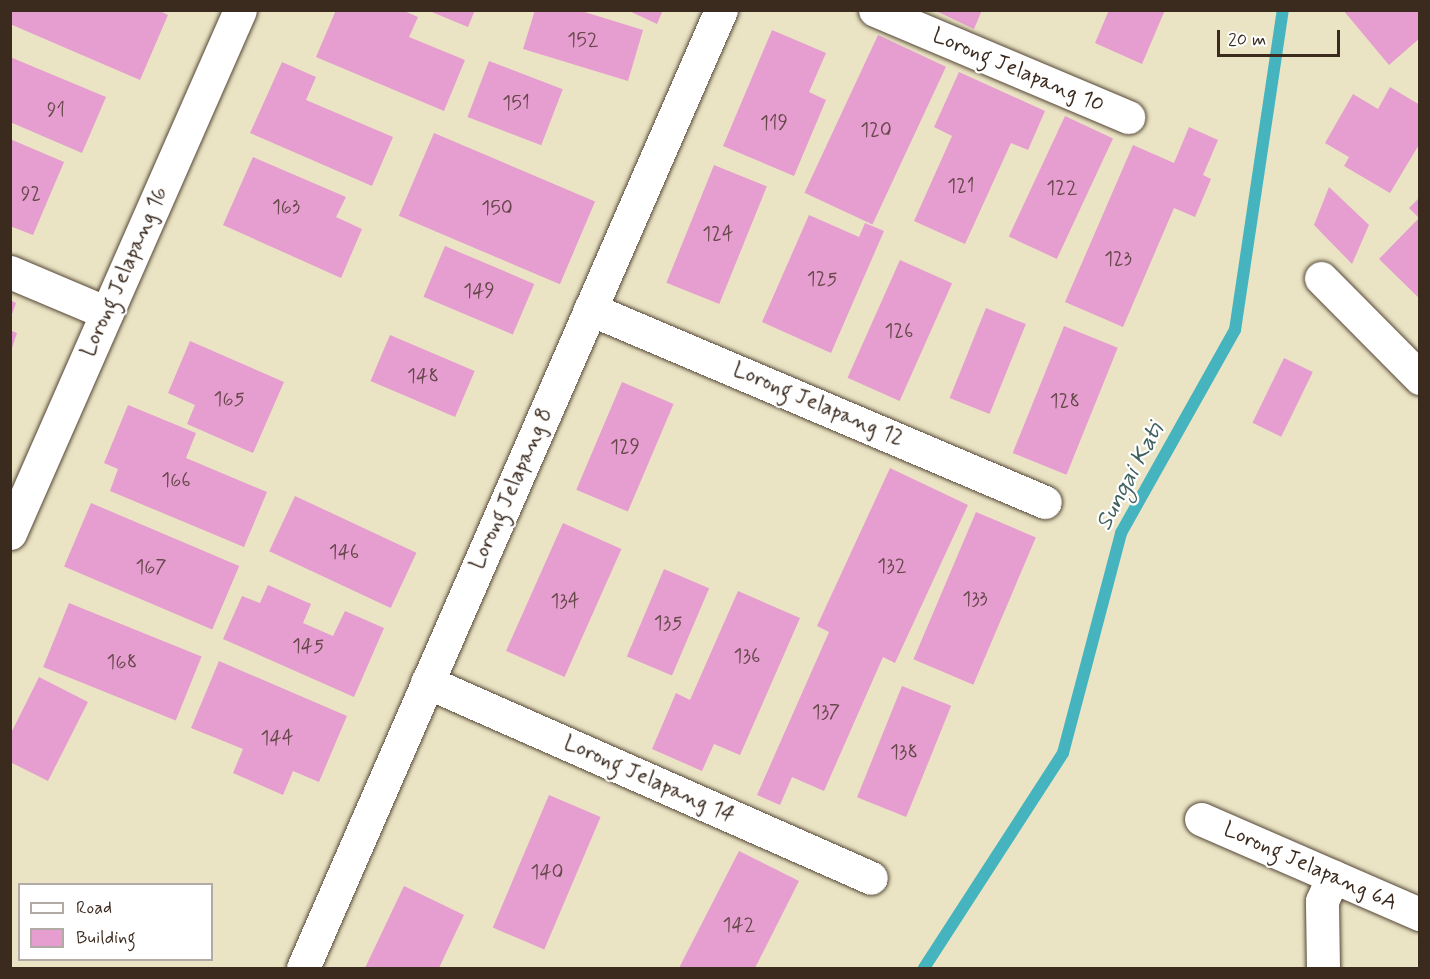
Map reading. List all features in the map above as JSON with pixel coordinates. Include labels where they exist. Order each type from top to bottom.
[{"type":"street","name":"Lorong Jelapang 16","points":[[10,534],[240,10]]},
{"type":"street","name":"Lorong Jelapang 8","points":[[303,969],[721,10]]},
{"type":"street","name":"Lorong Jelapang 10","points":[[875,10],[1128,117]]},
{"type":"street","points":[[10,272],[107,313]]},
{"type":"street","points":[[1321,278],[1419,378]]},
{"type":"street","name":"Lorong Jelapang 12","points":[[590,309],[1045,502]]},
{"type":"street","name":"Lorong Jelapang 14","points":[[427,682],[871,878]]},
{"type":"street","name":"Lorong Jelapang 6A","points":[[1201,819],[1419,914]]},
{"type":"street","points":[[1323,969],[1322,901],[1333,876]]},
{"type":"building","points":[[10,10],[158,10],[168,15],[140,80],[10,24]]},
{"type":"building","points":[[336,10],[402,10],[418,17],[409,37],[465,60],[444,111],[316,57]]},
{"type":"building","points":[[427,10],[475,10],[468,27]]},
{"type":"building","points":[[535,10],[578,10],[643,30],[628,81],[523,49]]},
{"type":"building","points":[[627,10],[663,10],[657,24]]},
{"type":"building","points":[[934,10],[982,10],[974,29]]},
{"type":"building","points":[[1109,10],[1165,10],[1142,64],[1095,43]]},
{"type":"building","points":[[1343,10],[1420,10],[1420,38],[1389,65]]},
{"type":"building","points":[[772,30],[826,53],[809,92],[826,100],[794,176],[723,146]]},
{"type":"building","points":[[878,35],[946,67],[872,224],[804,193]]},
{"type":"building","points":[[10,57],[106,97],[82,153],[10,122]]},
{"type":"building","points":[[489,61],[563,89],[541,145],[467,117]]},
{"type":"building","points":[[282,62],[316,77],[306,100],[393,137],[372,186],[250,133]]},
{"type":"building","points":[[959,72],[1045,111],[1028,150],[1011,143],[965,244],[914,221],[952,136],[934,127]]},
{"type":"building","points":[[1390,87],[1420,105],[1420,143],[1390,193],[1344,166],[1349,157],[1325,143],[1353,94],[1378,109]]},
{"type":"building","points":[[1065,116],[1113,138],[1057,259],[1009,237]]},
{"type":"building","points":[[1189,127],[1218,140],[1203,175],[1211,179],[1195,217],[1174,208],[1123,327],[1065,302],[1133,145],[1174,163]]},
{"type":"building","points":[[434,133],[595,201],[560,284],[399,216]]},
{"type":"building","points":[[10,139],[64,162],[33,235],[10,226]]},
{"type":"building","points":[[253,157],[346,197],[336,217],[362,229],[341,278],[223,225]]},
{"type":"building","points":[[714,165],[767,186],[719,304],[666,283]]},
{"type":"building","points":[[1329,187],[1369,225],[1352,264],[1314,225]]},
{"type":"building","points":[[1420,197],[1420,299],[1379,259],[1419,218],[1409,208]]},
{"type":"building","points":[[809,215],[859,237],[865,223],[884,231],[831,353],[762,322]]},
{"type":"building","points":[[445,246],[534,284],[513,335],[424,297]]},
{"type":"building","points":[[900,260],[952,283],[900,401],[848,378]]},
{"type":"building","points":[[10,300],[16,303],[11,317],[10,317]]},
{"type":"building","points":[[986,308],[1026,324],[990,414],[950,398]]},
{"type":"building","points":[[1064,326],[1118,348],[1066,475],[1013,453]]},
{"type":"building","points":[[10,330],[17,333],[11,351],[10,351]]},
{"type":"building","points":[[390,335],[475,371],[455,417],[370,381]]},
{"type":"building","points":[[190,341],[284,382],[253,453],[187,424],[195,405],[168,393]]},
{"type":"building","points":[[1284,358],[1313,372],[1281,437],[1252,423]]},
{"type":"building","points":[[622,382],[674,404],[628,512],[576,490]]},
{"type":"building","points":[[128,405],[196,433],[186,458],[267,492],[244,547],[110,491],[118,469],[104,463]]},
{"type":"building","points":[[890,468],[968,505],[895,663],[883,657],[824,791],[792,777],[780,805],[757,795],[829,632],[817,626]]},
{"type":"building","points":[[295,496],[416,553],[391,608],[269,551]]},
{"type":"building","points":[[91,503],[239,566],[212,629],[64,567]]},
{"type":"building","points":[[976,512],[1036,537],[973,685],[913,659]]},
{"type":"building","points":[[563,523],[621,549],[565,677],[506,651]]},
{"type":"building","points":[[664,569],[709,588],[672,676],[627,656]]},
{"type":"building","points":[[268,585],[311,604],[303,623],[333,636],[345,611],[384,628],[354,697],[223,639],[242,596],[260,603]]},
{"type":"building","points":[[738,591],[800,618],[740,755],[714,744],[702,771],[652,749],[676,693],[690,700]]},
{"type":"building","points":[[69,603],[202,657],[176,721],[43,667]]},
{"type":"building","points":[[219,661],[347,716],[319,782],[293,771],[283,795],[233,773],[243,749],[191,728]]},
{"type":"building","points":[[39,677],[88,702],[48,781],[10,762],[10,735]]},
{"type":"building","points":[[902,686],[951,706],[906,817],[857,797]]},
{"type":"building","points":[[549,795],[601,817],[544,949],[493,928]]},
{"type":"building","points":[[739,851],[799,881],[755,968],[679,968]]},
{"type":"building","points":[[404,886],[464,915],[439,968],[365,968]]},
{"type":"waterway","name":"Sungai Kati","points":[[924,968],[1063,753],[1121,533],[1235,330],[1283,10]]}]
